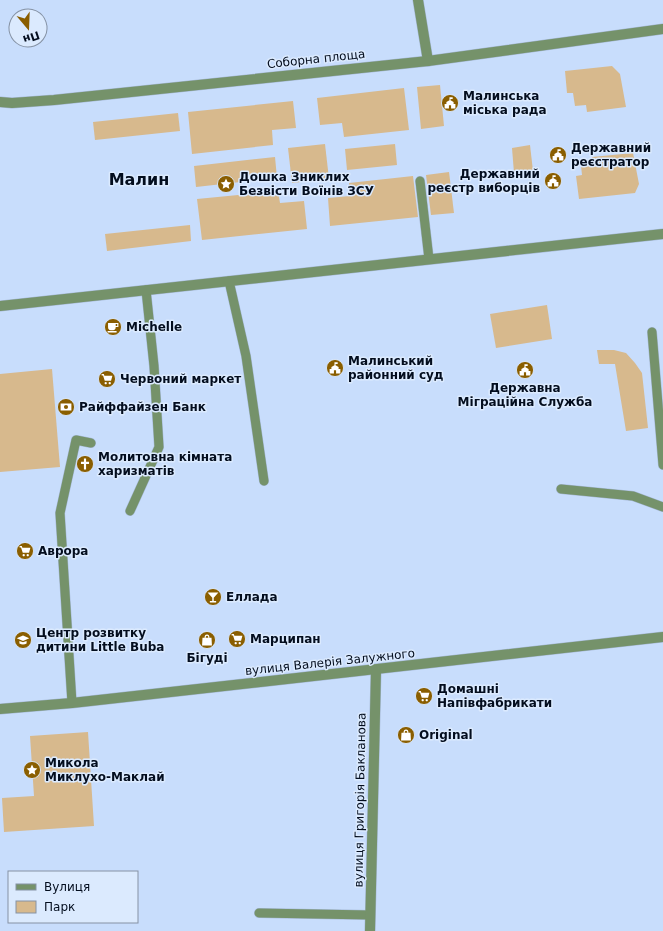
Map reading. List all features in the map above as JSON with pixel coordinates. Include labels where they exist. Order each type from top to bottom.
[{"type":"street","points":[[418,0],[428,61]]},
{"type":"street","name":"Соборна площа","points":[[0,102],[12,103],[54,100],[428,61],[663,29]]},
{"type":"street","points":[[0,306],[663,234]]},
{"type":"street","name":"вулиця Валерія Залужного","points":[[0,709],[72,703],[376,670],[663,637]]},
{"type":"street","name":"вулиця Григорія Бакланова","points":[[370,931],[376,670]]},
{"type":"lane","points":[[420,181],[429,259]]},
{"type":"lane","points":[[229,281],[246,356],[264,481]]},
{"type":"lane","points":[[130,511],[159,446],[154,366],[146,290]]},
{"type":"lane","points":[[652,332],[663,466]]},
{"type":"lane","points":[[72,703],[60,513],[76,440],[91,443]]},
{"type":"lane","points":[[561,489],[633,496],[663,507]]},
{"type":"lane","points":[[259,914],[370,915]]},
{"type":"green space","points":[[612,66],[620,74],[626,107],[587,112],[586,105],[575,106],[573,93],[567,93],[565,71]]},
{"type":"green space","points":[[440,85],[444,126],[421,129],[417,87]]},
{"type":"green space","points":[[404,88],[409,130],[344,137],[342,123],[320,125],[317,98]]},
{"type":"green space","points":[[293,101],[296,128],[272,130],[273,145],[192,154],[188,112]]},
{"type":"green space","points":[[178,113],[180,131],[95,140],[93,122]]},
{"type":"green space","points":[[325,144],[329,179],[292,183],[288,148]]},
{"type":"green space","points":[[395,144],[397,165],[347,170],[345,149]]},
{"type":"green space","points":[[530,145],[533,171],[514,173],[512,148]]},
{"type":"green space","points":[[633,153],[639,184],[635,193],[579,199],[576,176],[582,175],[581,166],[592,165],[592,157]]},
{"type":"green space","points":[[275,157],[277,178],[196,187],[194,166]]},
{"type":"green space","points":[[449,172],[454,213],[431,215],[426,175]]},
{"type":"green space","points":[[413,176],[418,217],[330,226],[328,198],[350,196],[349,183]]},
{"type":"green space","points":[[278,191],[280,203],[304,201],[307,229],[202,240],[197,199]]},
{"type":"green space","points":[[190,225],[191,241],[107,251],[105,234]]},
{"type":"green space","points":[[547,305],[552,339],[496,348],[490,314]]},
{"type":"green space","points":[[597,350],[614,350],[626,353],[642,373],[648,428],[626,431],[615,364],[599,364]]},
{"type":"green space","points":[[52,369],[60,467],[0,472],[0,374]]},
{"type":"green space","points":[[88,732],[94,826],[4,832],[2,798],[34,796],[30,736]]},
{"type":"place","name":"Малинська міська рада","points":[[450,103]]},
{"type":"place","name":"Державний реєстратор","points":[[558,155]]},
{"type":"place","name":"Державний реєстр виборців","points":[[553,181]]},
{"type":"place","name":"Дошка Зниклих Безвісти Воїнів ЗСУ","points":[[226,184]]},
{"type":"place","name":"Michelle","points":[[113,327]]},
{"type":"place","name":"Малинський районний суд","points":[[335,368]]},
{"type":"place","name":"Державна Міграційна Служба","points":[[525,370]]},
{"type":"place","name":"Червоний маркет","points":[[107,379]]},
{"type":"place","name":"Райффайзен Банк","points":[[66,407]]},
{"type":"place","name":"Молитовна кімната харизматів","points":[[85,464]]},
{"type":"place","name":"Аврора","points":[[25,551]]},
{"type":"place","name":"Еллада","points":[[213,597]]},
{"type":"place","name":"Марципан","points":[[237,639]]},
{"type":"place","name":"Центр розвитку дитини Little Buba","points":[[23,640]]},
{"type":"place","name":"Бігуді","points":[[207,640]]},
{"type":"place","name":"Домашні Напівфабрикати","points":[[424,696]]},
{"type":"place","name":"Original","points":[[406,735]]},
{"type":"place","name":"Микола Миклухо-Маклай","points":[[32,770]]},
{"type":"district","name":"Малин","points":[[139,179]]}]
